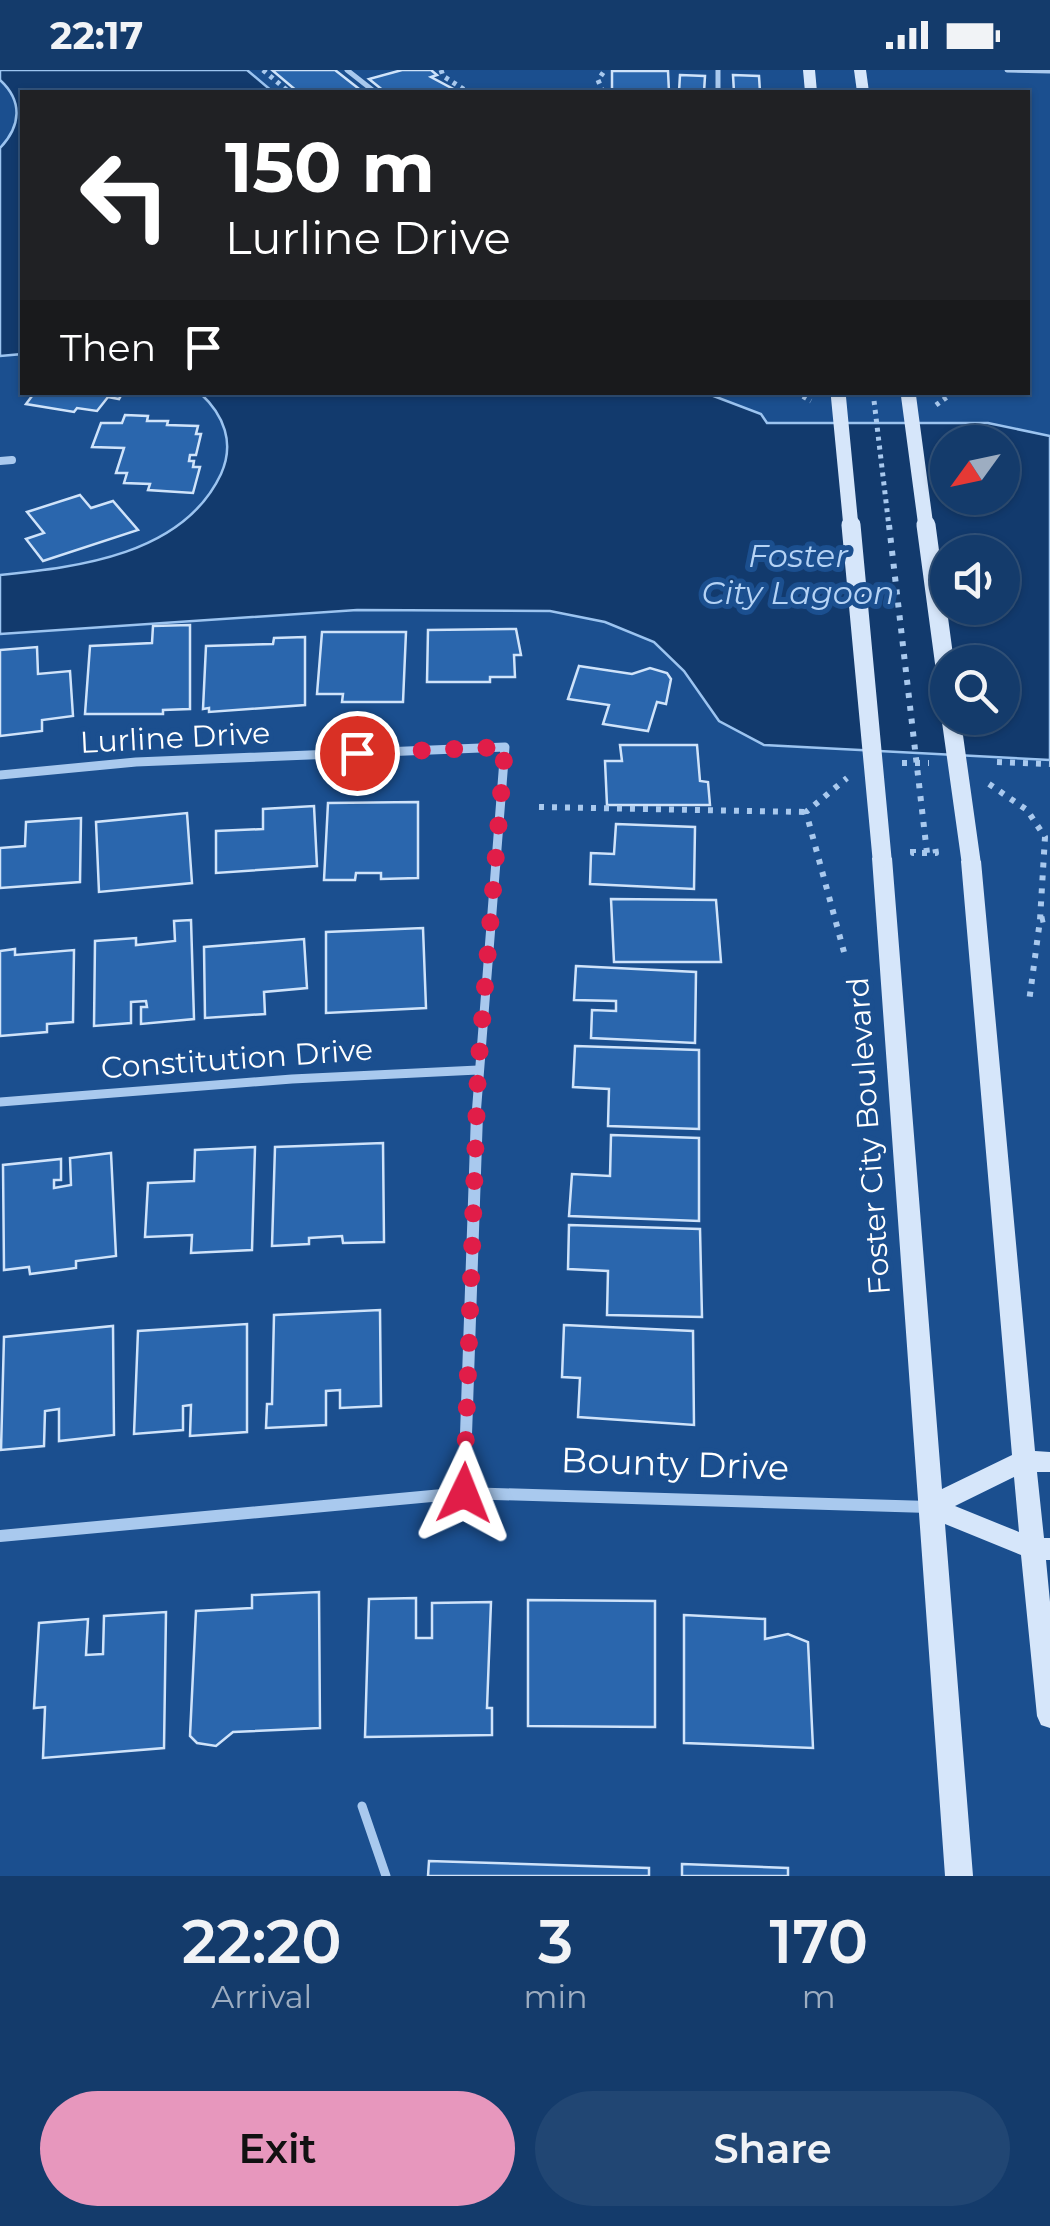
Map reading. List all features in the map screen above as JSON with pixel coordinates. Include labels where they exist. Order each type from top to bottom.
[{"type":"main road","name":"Foster City Boulevard","points":[[838,395],[882,858],[959,1876]]},
{"type":"main road","points":[[908,395],[942,645]]},
{"type":"main road","points":[[953,735],[991,1033],[1024,1461],[1040,1549],[1050,1716]]},
{"type":"main road","name":"Bounty Drive","points":[[929,1507],[1024,1461],[1050,1462]]},
{"type":"main road","name":"Bounty Drive","points":[[929,1507],[1040,1549]]},
{"type":"street","points":[[0,461],[12,460]]},
{"type":"street","name":"Lurline Drive","points":[[0,775],[136,762],[505,747],[478,1070],[464,1493]]},
{"type":"street","name":"Constitution Drive","points":[[0,1102],[273,1080],[478,1070]]},
{"type":"street","name":"Bounty Drive","points":[[0,1536],[464,1493],[929,1507]]},
{"type":"lane","points":[[347,70],[372,90]]},
{"type":"lane","points":[[1007,70],[1050,71]]},
{"type":"lane","points":[[362,1806],[386,1876]]},
{"type":"path","points":[[264,70],[286,90]]},
{"type":"path","points":[[441,70],[443,76],[465,90]]},
{"type":"path","points":[[801,395],[822,406]]},
{"type":"path","points":[[873,395],[926,853]]},
{"type":"path","points":[[924,408],[948,395]]},
{"type":"path","points":[[865,412],[884,413]]},
{"type":"path","points":[[997,762],[1050,764]]},
{"type":"path","points":[[539,808],[806,812]]},
{"type":"path","points":[[1040,920],[1050,918]]},
{"type":"water","points":[[0,70],[247,70],[271,90],[20,90],[20,354],[0,356],[0,148],[12,131],[16,105],[0,80]]},
{"type":"water","name":"Foster City Lagoon","points":[[202,395],[711,395],[761,414],[767,423],[998,425],[930,425],[930,515],[1020,515],[1020,430],[1050,436],[1050,760],[764,745],[719,721],[684,671],[654,642],[605,622],[550,611],[357,610],[0,634],[0,575],[62,567],[126,552],[181,523],[204,501],[225,463],[227,441],[221,420]]},
{"type":"building","points":[[272,70],[335,70],[360,90],[296,90]]},
{"type":"building","points":[[402,70],[431,70],[437,75],[431,77],[455,90],[383,90],[369,79]]},
{"type":"building","points":[[612,71],[668,71],[669,90],[612,90]]},
{"type":"building","points":[[680,75],[705,76],[704,90],[679,90]]},
{"type":"building","points":[[733,75],[759,76],[760,90],[734,90]]},
{"type":"building","points":[[33,395],[121,395],[119,399],[108,397],[97,411],[77,408],[74,412],[26,404]]},
{"type":"building","points":[[125,415],[148,416],[147,421],[168,421],[167,425],[198,426],[196,434],[201,434],[196,455],[190,455],[189,461],[194,461],[193,467],[200,467],[193,493],[148,490],[150,484],[124,483],[127,473],[116,473],[124,448],[92,447],[101,423],[122,423]]},
{"type":"building","points":[[80,495],[91,508],[113,501],[138,530],[43,561],[26,539],[44,533],[27,512]]},
{"type":"building","points":[[190,625],[190,709],[163,710],[163,714],[85,714],[90,646],[152,643],[153,626]]},
{"type":"building","points":[[516,629],[521,655],[514,655],[515,677],[490,677],[490,682],[427,682],[428,630]]},
{"type":"building","points":[[322,632],[406,632],[403,702],[342,702],[343,694],[317,694]]},
{"type":"building","points":[[305,637],[305,705],[209,712],[209,708],[203,709],[206,646],[273,644],[274,638]]},
{"type":"building","points":[[37,647],[38,674],[70,671],[73,716],[42,720],[42,731],[0,736],[0,650]]},
{"type":"building","points":[[579,666],[632,674],[650,668],[667,673],[671,679],[666,704],[657,702],[648,731],[603,724],[609,705],[568,699]]},
{"type":"building","points":[[620,745],[697,745],[700,781],[708,782],[710,805],[607,805],[605,761],[622,761]]},
{"type":"building","points":[[418,802],[418,878],[381,879],[381,873],[356,873],[355,880],[324,880],[328,803]]},
{"type":"building","points":[[314,806],[317,866],[216,873],[216,831],[263,829],[263,809]]},
{"type":"building","points":[[187,813],[192,883],[99,892],[96,822]]},
{"type":"building","points":[[81,818],[80,882],[0,888],[0,848],[25,846],[26,822]]},
{"type":"building","points":[[616,824],[695,827],[694,889],[590,884],[591,853],[614,854]]},
{"type":"building","points":[[611,899],[716,900],[721,962],[614,962]]},
{"type":"building","points":[[191,920],[194,1019],[141,1024],[141,1007],[147,1007],[146,1001],[131,1002],[131,1023],[94,1026],[95,941],[136,938],[136,945],[175,941],[174,921]]},
{"type":"building","points":[[423,928],[426,1008],[326,1013],[326,932]]},
{"type":"building","points":[[304,939],[307,988],[264,992],[265,1014],[205,1018],[204,947]]},
{"type":"building","points":[[15,949],[15,955],[74,950],[73,1022],[47,1024],[47,1032],[0,1036],[0,951]]},
{"type":"building","points":[[576,966],[696,972],[695,1043],[591,1038],[592,1010],[616,1011],[616,1001],[574,1000]]},
{"type":"building","points":[[575,1046],[699,1050],[699,1129],[608,1126],[609,1089],[573,1087]]},
{"type":"building","points":[[611,1135],[699,1138],[699,1221],[569,1216],[572,1174],[610,1176]]},
{"type":"building","points":[[383,1143],[384,1242],[343,1243],[342,1236],[309,1238],[309,1244],[272,1246],[275,1147]]},
{"type":"building","points":[[255,1147],[252,1250],[191,1253],[192,1235],[145,1237],[148,1183],[194,1181],[195,1150]]},
{"type":"building","points":[[111,1153],[116,1256],[76,1261],[76,1268],[30,1274],[29,1267],[4,1270],[3,1165],[61,1159],[61,1180],[54,1180],[54,1188],[71,1185],[70,1158]]},
{"type":"building","points":[[569,1225],[700,1229],[702,1317],[607,1315],[608,1271],[568,1269]]},
{"type":"building","points":[[380,1310],[381,1406],[340,1408],[340,1390],[326,1391],[326,1425],[266,1428],[267,1404],[272,1404],[274,1315]]},
{"type":"building","points":[[247,1324],[247,1432],[190,1436],[191,1405],[183,1406],[183,1430],[134,1434],[138,1331]]},
{"type":"building","points":[[564,1325],[693,1331],[694,1425],[578,1417],[580,1378],[562,1377]]},
{"type":"building","points":[[113,1326],[114,1435],[59,1441],[59,1409],[45,1411],[44,1446],[1,1450],[4,1337]]},
{"type":"building","points":[[319,1592],[320,1728],[233,1732],[216,1746],[197,1743],[190,1736],[196,1611],[252,1608],[252,1595]]},
{"type":"building","points":[[416,1598],[416,1638],[432,1638],[432,1603],[491,1602],[487,1708],[492,1708],[492,1735],[365,1737],[369,1599]]},
{"type":"building","points":[[528,1600],[655,1601],[655,1727],[528,1726]]},
{"type":"building","points":[[166,1612],[164,1748],[43,1758],[45,1707],[34,1708],[39,1623],[88,1619],[86,1655],[103,1654],[104,1616]]},
{"type":"building","points":[[684,1615],[765,1619],[765,1639],[788,1634],[808,1642],[813,1748],[684,1743]]},
{"type":"building","points":[[429,1861],[649,1868],[649,1876],[428,1876]]},
{"type":"building","points":[[682,1864],[788,1868],[788,1876],[682,1876]]},
{"type":"route","points":[[357,753],[505,747],[478,1070],[464,1493]]}]
